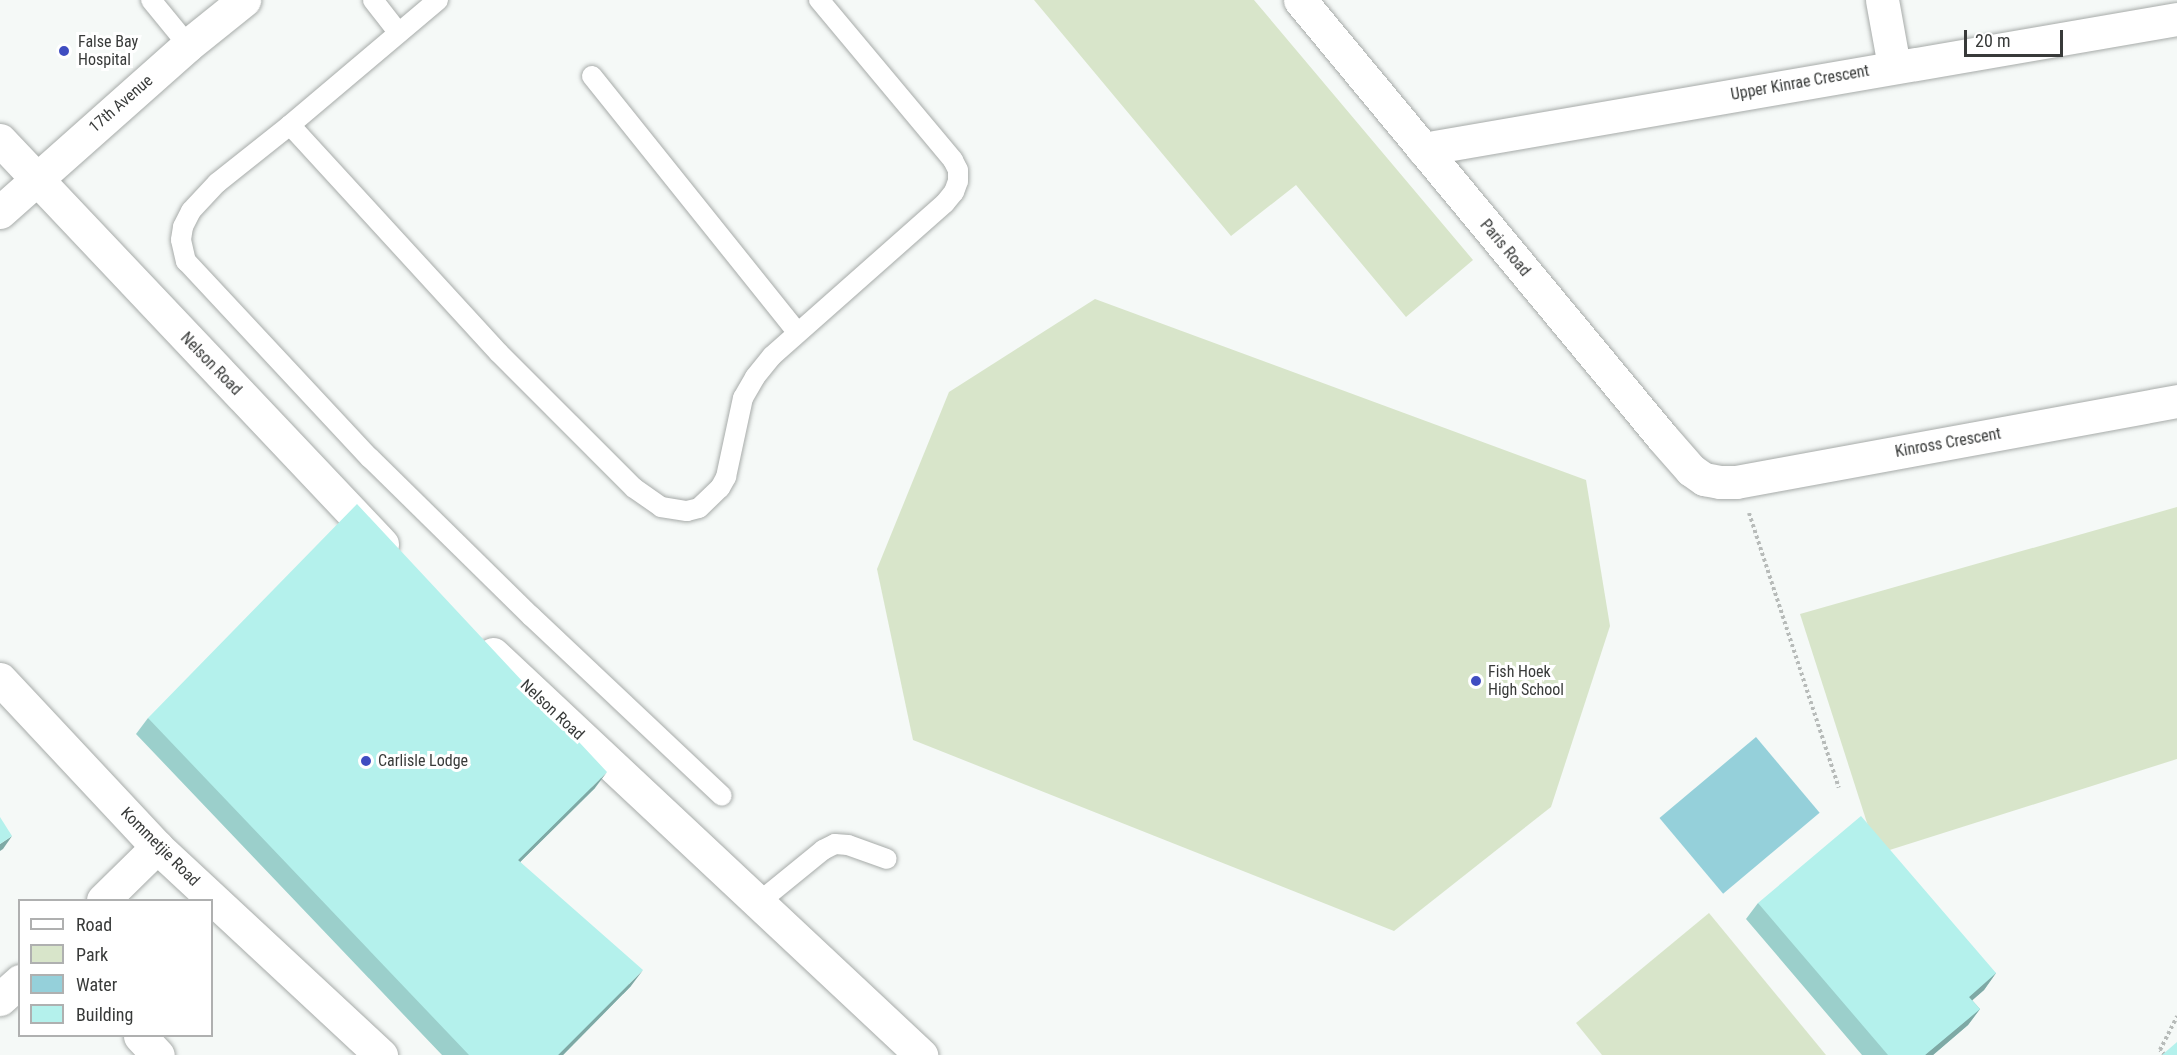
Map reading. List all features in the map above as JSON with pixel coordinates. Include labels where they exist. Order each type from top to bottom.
[{"type":"street","name":"17th Avenue","points":[[0,212],[188,45],[244,0]]},
{"type":"street","name":"Paris Road","points":[[1300,0],[1679,457],[1704,478],[1728,482]]},
{"type":"street","points":[[1882,0],[1894,66]]},
{"type":"street","name":"Upper Kinrae Crescent","points":[[1423,149],[2177,19]]},
{"type":"street","name":"Nelson Road","points":[[0,140],[37,177],[59,205],[402,565]]},
{"type":"street","name":"Kinross Crescent","points":[[1728,482],[2177,401]]},
{"type":"street","name":"Nelson Road","points":[[474,636],[921,1055]]},
{"type":"street","name":"Kommetjie Road","points":[[0,679],[157,847],[381,1055]]},
{"type":"street","points":[[104,899],[157,847]]},
{"type":"street","points":[[0,999],[18,983]]},
{"type":"street","points":[[142,1037],[158,1055]]},
{"type":"lane","points":[[151,0],[188,45]]},
{"type":"lane","points":[[373,0],[398,32]]},
{"type":"lane","points":[[438,0],[290,125],[217,183],[191,211],[183,226],[181,240],[186,261],[370,458],[531,616],[722,796]]},
{"type":"lane","points":[[290,125],[499,353],[634,488],[661,507],[687,511],[699,508],[716,494],[726,477],[743,398],[754,377],[798,333],[945,203],[954,192],[958,181],[958,170],[953,160],[819,0]]},
{"type":"lane","points":[[592,76],[798,333]]},
{"type":"lane","points":[[758,903],[824,850],[836,844],[848,845],[887,859]]},
{"type":"path","points":[[1728,482],[1753,523],[1839,788]]},
{"type":"path","points":[[2165,1055],[2160,1050],[2177,1016]]},
{"type":"green space","points":[[1034,0],[1254,0],[1473,260],[1406,317],[1296,185],[1231,236]]},
{"type":"green space","points":[[1095,299],[1586,480],[1610,626],[1551,807],[1394,931],[913,740],[877,569],[949,392]]},
{"type":"green space","points":[[2177,507],[2177,759],[1877,854],[1800,614]]},
{"type":"green space","points":[[1709,913],[1826,1055],[1602,1055],[1576,1023]]},
{"type":"water","points":[[1756,737],[1820,813],[1723,894],[1659,818]]},
{"type":"building","name":"Carlisle Lodge","points":[[357,504],[607,772],[518,860],[643,970],[558,1055],[469,1055],[148,718]]},
{"type":"building","points":[[1861,816],[1996,973],[1969,997],[1980,1009],[1925,1055],[1888,1055],[1758,903]]},
{"type":"building","points":[[0,817],[12,836],[0,844]]},
{"type":"building","points":[[2177,1042],[2177,1055],[2162,1055]]},
{"type":"place","name":"False Bay Hospital","points":[[64,51]]},
{"type":"place","name":"Fish Hoek High School","points":[[1476,681]]},
{"type":"place","name":"Carlisle Lodge","points":[[366,761]]}]
